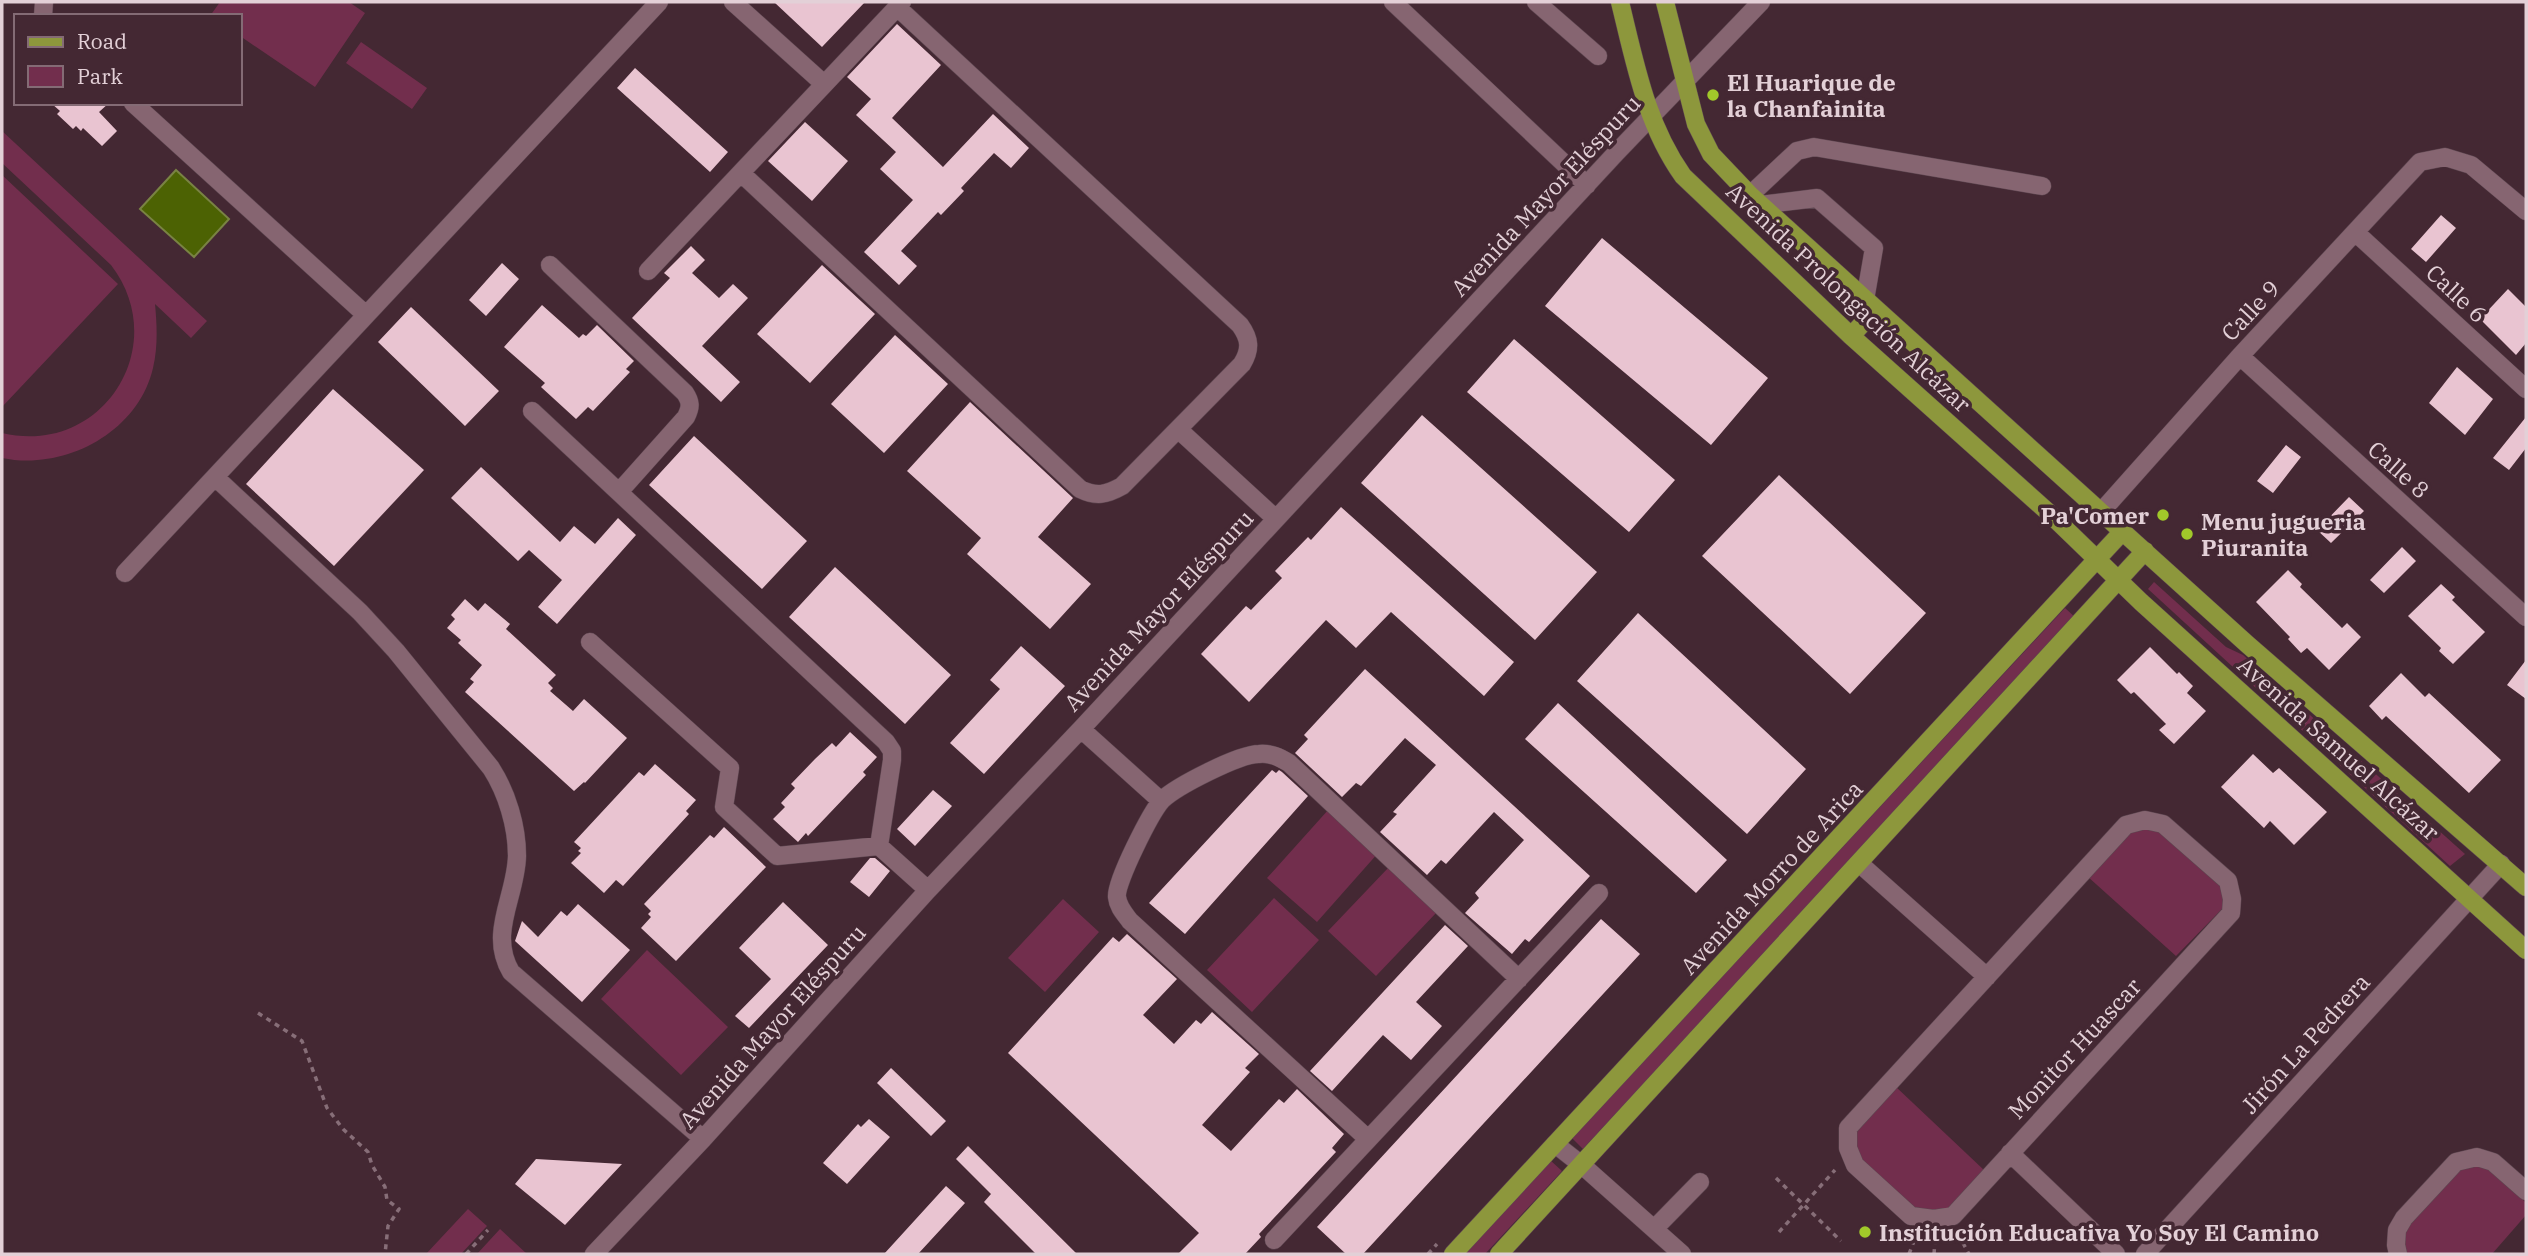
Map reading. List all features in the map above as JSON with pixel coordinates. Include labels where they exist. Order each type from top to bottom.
[{"type":"main road","name":"Avenida Prolongación Alcázar","points":[[1620,2],[1650,118],[1668,155],[1683,176],[1851,336],[2049,513],[2119,582]]},
{"type":"main road","name":"Avenida Prolongación Alcázar","points":[[1665,2],[1696,124],[1711,155],[1755,200],[1870,305],[2123,531]]},
{"type":"main road","points":[[1851,336],[1870,305]]},
{"type":"main road","name":"Avenida Morro de Arica","points":[[1453,1254],[2123,531]]},
{"type":"main road","name":"Avenida Samuel Alcázar","points":[[2123,531],[2247,644],[2526,887]]},
{"type":"main road","points":[[1499,1254],[1583,1166],[2145,551]]},
{"type":"main road","name":"Avenida Samuel Alcázar","points":[[2119,582],[2526,950]]},
{"type":"street","points":[[125,573],[659,2]]},
{"type":"street","points":[[733,2],[824,84]]},
{"type":"street","points":[[1393,2],[1587,185]]},
{"type":"street","points":[[1536,2],[1598,56]]},
{"type":"street","name":"Avenida Mayor Eléspuru","points":[[594,1254],[703,1139],[928,890],[1761,2]]},
{"type":"street","points":[[648,271],[899,5],[1240,325],[1248,337],[1249,352],[1242,364],[1122,486],[1107,495],[1091,495],[1080,489],[741,173]]},
{"type":"street","points":[[135,105],[366,315]]},
{"type":"street","points":[[1755,200],[1797,151],[1814,147],[2042,186]]},
{"type":"street","name":"Calle 9","points":[[2101,512],[2240,356],[2420,162],[2445,157],[2472,165],[2526,211]]},
{"type":"street","points":[[1755,200],[1817,198],[1874,248],[1870,305]]},
{"type":"street","name":"Calle 6","points":[[2356,232],[2526,389]]},
{"type":"street","points":[[550,265],[690,400],[686,417],[619,492]]},
{"type":"street","name":"Calle 8","points":[[2240,356],[2526,617]]},
{"type":"street","points":[[532,411],[886,742],[892,751],[892,760],[879,846]]},
{"type":"street","points":[[1179,430],[1276,519]]},
{"type":"street","points":[[215,477],[360,612],[396,651],[491,768],[500,783],[507,800],[517,855],[501,947],[511,972],[703,1139]]},
{"type":"street","points":[[590,642],[730,768],[724,807],[777,856],[879,846],[928,890]]},
{"type":"street","points":[[1081,729],[1161,801]]},
{"type":"street","points":[[1368,1139],[1130,921],[1119,907],[1116,895],[1120,881],[1149,819],[1161,801],[1177,789],[1245,756],[1278,756],[1289,763],[1519,979]]},
{"type":"street","name":"Monitor Huascar","points":[[2145,820],[2162,824],[2228,881],[2232,898],[2231,912],[2010,1153],[1953,1216],[1934,1219],[1911,1216],[1854,1165],[1848,1148],[1848,1128],[2126,825],[2145,820]]},
{"type":"street","points":[[1860,864],[1987,976]]},
{"type":"street","name":"Jirón La Pedrera","points":[[2145,1254],[2501,864]]},
{"type":"street","points":[[1274,1240],[1599,893]]},
{"type":"street","points":[[1555,1144],[1682,1254]]},
{"type":"street","points":[[2010,1153],[2116,1254]]},
{"type":"street","points":[[2398,1254],[2397,1230],[2404,1218],[2456,1162],[2477,1157],[2493,1162],[2526,1191]]},
{"type":"street","points":[[1654,1229],[1700,1182]]},
{"type":"path","points":[[258,1013],[302,1041],[327,1108],[343,1129],[368,1152],[372,1165],[385,1186],[387,1200],[399,1209],[388,1226],[385,1254]]},
{"type":"path","points":[[1779,1232],[1835,1170]]},
{"type":"path","points":[[1776,1178],[1841,1241]]},
{"type":"path","points":[[466,1254],[488,1230]]},
{"type":"path","points":[[1958,1234],[1969,1254]]},
{"type":"path","points":[[1909,1254],[1914,1241]]},
{"type":"path","points":[[1934,1241],[1934,1254]]},
{"type":"green space","points":[[220,2],[349,2],[365,13],[315,87],[242,37],[242,14],[211,14]]},
{"type":"green space","points":[[361,42],[427,88],[412,109],[346,63]]},
{"type":"green space","points":[[2,131],[207,321],[191,338],[155,304],[157,336],[153,368],[145,391],[132,411],[115,428],[95,442],[50,459],[26,461],[2,458],[2,433],[38,436],[70,428],[97,412],[117,388],[130,360],[134,329],[128,296],[111,265],[2,163]]},
{"type":"green space","points":[[2,175],[118,284],[2,407]]},
{"type":"green space","points":[[2154,582],[2226,647],[2243,655],[2465,854],[2450,866],[2148,589]]},
{"type":"green space","points":[[2065,608],[2076,618],[1583,1149],[1572,1138]]},
{"type":"green space","points":[[1329,809],[1379,852],[1317,922],[1267,878]]},
{"type":"green space","points":[[2146,827],[2159,829],[2222,884],[2224,907],[2176,956],[2087,876],[2132,831]]},
{"type":"green space","points":[[1389,867],[1437,912],[1376,976],[1328,931]]},
{"type":"green space","points":[[1274,898],[1319,940],[1252,1012],[1207,970]]},
{"type":"green space","points":[[1063,899],[1099,932],[1045,992],[1008,958]]},
{"type":"green space","points":[[647,950],[728,1027],[681,1075],[601,999]]},
{"type":"green space","points":[[1895,1086],[1985,1171],[1951,1211],[1909,1211],[1859,1162],[1853,1130]]},
{"type":"green space","points":[[1550,1160],[1562,1171],[1485,1254],[1462,1254]]},
{"type":"green space","points":[[2465,1165],[2490,1166],[2526,1203],[2526,1215],[2492,1254],[2400,1254],[2401,1229]]},
{"type":"green space","points":[[468,1209],[487,1226],[461,1254],[426,1254]]},
{"type":"green space","points":[[500,1229],[527,1254],[477,1254]]},
{"type":"shaded area","points":[[176,170],[229,219],[194,257],[140,209]]},
{"type":"building","points":[[774,2],[865,2],[822,47]]},
{"type":"building","points":[[897,24],[941,65],[892,118],[943,167],[993,114],[1029,148],[1011,168],[994,153],[961,188],[964,191],[941,215],[938,212],[901,251],[917,266],[899,285],[864,252],[913,200],[880,169],[896,152],[856,115],[871,99],[847,77]]},
{"type":"building","points":[[635,68],[728,152],[710,172],[617,88]]},
{"type":"building","points":[[53,105],[107,105],[99,112],[117,131],[102,146],[83,128],[81,131],[76,126],[73,129],[57,114],[60,111]]},
{"type":"building","points":[[805,122],[848,161],[812,201],[768,161]]},
{"type":"building","points":[[2441,215],[2456,228],[2426,262],[2411,249]]},
{"type":"building","points":[[1602,238],[1768,378],[1711,445],[1545,306]]},
{"type":"building","points":[[691,246],[705,260],[692,273],[719,298],[733,284],[748,298],[702,346],[740,382],[721,402],[632,318],[670,278],[664,273]]},
{"type":"building","points":[[502,263],[519,279],[486,316],[469,300]]},
{"type":"building","points":[[822,265],[875,314],[810,383],[757,334]]},
{"type":"building","points":[[2508,289],[2526,307],[2526,343],[2516,355],[2480,319]]},
{"type":"building","points":[[542,305],[579,338],[583,334],[586,336],[597,325],[634,361],[626,369],[630,372],[593,411],[588,407],[576,419],[541,387],[545,383],[504,347]]},
{"type":"building","points":[[411,307],[499,391],[465,426],[378,342]]},
{"type":"building","points":[[895,335],[948,384],[884,453],[831,404]]},
{"type":"building","points":[[1514,339],[1675,480],[1629,532],[1467,392]]},
{"type":"building","points":[[2457,367],[2493,399],[2465,435],[2429,403]]},
{"type":"building","points":[[333,389],[424,470],[334,566],[246,484]]},
{"type":"building","points":[[970,402],[1073,498],[1038,537],[1091,584],[1050,629],[967,554],[981,538],[907,471]]},
{"type":"building","points":[[1422,415],[1597,572],[1535,640],[1361,483]]},
{"type":"building","points":[[2526,417],[2526,448],[2509,470],[2493,458]]},
{"type":"building","points":[[694,436],[807,541],[762,589],[649,485]]},
{"type":"building","points":[[2286,445],[2301,457],[2273,493],[2257,481]]},
{"type":"building","points":[[481,467],[560,542],[574,526],[595,544],[618,518],[636,535],[557,624],[538,607],[562,580],[529,550],[518,561],[451,498]]},
{"type":"building","points":[[1779,475],[1926,613],[1850,694],[1702,556]]},
{"type":"building","points":[[2349,497],[2364,511],[2331,543],[2317,530]]},
{"type":"building","points":[[1341,507],[1514,662],[1484,696],[1391,612],[1356,648],[1326,620],[1249,702],[1201,654],[1246,606],[1251,610],[1282,578],[1275,571],[1308,537],[1311,540]]},
{"type":"building","points":[[2402,547],[2416,561],[2384,593],[2370,580]]},
{"type":"building","points":[[835,567],[951,675],[905,724],[789,617]]},
{"type":"building","points":[[2288,570],[2302,584],[2300,587],[2342,628],[2347,623],[2361,637],[2329,670],[2307,648],[2301,653],[2288,639],[2290,637],[2256,602]]},
{"type":"building","points":[[2441,584],[2455,597],[2452,600],[2485,632],[2453,664],[2439,651],[2441,648],[2408,616]]},
{"type":"building","points":[[465,599],[478,611],[485,603],[510,624],[506,629],[556,675],[548,683],[553,688],[550,691],[573,711],[584,699],[627,738],[585,783],[574,791],[465,692],[474,682],[470,679],[482,665],[458,643],[461,640],[447,628],[455,619],[451,615]]},
{"type":"building","points":[[1638,613],[1806,769],[1747,834],[1577,681]]},
{"type":"building","points":[[1021,646],[1065,686],[984,774],[950,743],[1000,689],[990,680]]},
{"type":"building","points":[[2150,647],[2193,686],[2187,693],[2206,711],[2174,744],[2159,730],[2166,724],[2134,692],[2131,694],[2117,680]]},
{"type":"building","points":[[2526,660],[2526,699],[2507,685]]},
{"type":"building","points":[[1365,669],[1590,876],[1529,942],[1525,939],[1512,954],[1465,913],[1479,898],[1475,893],[1524,840],[1494,812],[1446,864],[1441,860],[1427,875],[1380,832],[1397,814],[1393,812],[1436,765],[1405,738],[1361,786],[1356,783],[1342,797],[1295,753],[1308,739],[1304,735]]},
{"type":"building","points":[[2401,673],[2425,697],[2429,693],[2501,760],[2469,793],[2386,716],[2382,720],[2369,706]]},
{"type":"building","points":[[1558,703],[1727,860],[1696,893],[1525,739]]},
{"type":"building","points":[[850,732],[877,757],[863,772],[866,775],[808,836],[806,833],[798,842],[773,819],[785,807],[781,803],[795,788],[791,784],[832,743],[836,747]]},
{"type":"building","points":[[2253,754],[2273,773],[2279,768],[2327,812],[2294,845],[2270,821],[2264,828],[2221,787]]},
{"type":"building","points":[[655,764],[696,800],[686,811],[689,814],[623,886],[616,880],[604,893],[571,863],[581,853],[578,851],[581,848],[574,842],[639,772],[644,776]]},
{"type":"building","points":[[1272,770],[1276,773],[1279,770],[1282,772],[1308,796],[1185,934],[1149,903]]},
{"type":"building","points":[[933,790],[952,806],[915,846],[897,829]]},
{"type":"building","points":[[724,827],[766,867],[676,961],[641,928],[651,917],[648,914],[651,911],[644,904],[710,835],[714,838]]},
{"type":"building","points":[[870,858],[875,858],[890,871],[869,897],[850,882]]},
{"type":"building","points":[[783,902],[828,945],[749,1028],[735,1016],[771,979],[739,948]]},
{"type":"building","points":[[578,904],[630,950],[582,1002],[515,941],[522,921],[538,937],[561,911],[567,916]]},
{"type":"building","points":[[1601,919],[1640,954],[1363,1254],[1346,1254],[1317,1227]]},
{"type":"building","points":[[1445,925],[1468,946],[1416,1002],[1442,1026],[1411,1060],[1383,1035],[1332,1091],[1310,1071]]},
{"type":"building","points":[[1127,934],[1177,979],[1143,1015],[1174,1044],[1196,1020],[1201,1024],[1212,1012],[1259,1054],[1245,1068],[1250,1072],[1202,1125],[1231,1151],[1279,1099],[1284,1103],[1297,1089],[1344,1134],[1332,1148],[1336,1152],[1259,1234],[1261,1237],[1245,1254],[1178,1254],[1199,1233],[1008,1053],[1113,937],[1119,942]]},
{"type":"building","points":[[891,1068],[946,1121],[931,1136],[877,1083]]},
{"type":"building","points":[[869,1119],[890,1137],[847,1184],[823,1163],[858,1124],[861,1127]]},
{"type":"building","points":[[968,1146],[1077,1254],[1036,1254],[984,1202],[991,1194],[956,1159]]},
{"type":"building","points":[[536,1159],[622,1164],[565,1225],[515,1184]]},
{"type":"building","points":[[946,1186],[965,1203],[918,1254],[884,1254]]},
{"type":"place","name":"El Huarique de la Chanfainita","points":[[1713,95]]},
{"type":"place","name":"Pa'Comer","points":[[2163,515]]},
{"type":"place","name":"Menu jugueria Piuranita","points":[[2187,534]]},
{"type":"place","name":"Institución Educativa Yo Soy El Camino","points":[[1865,1232]]}]
